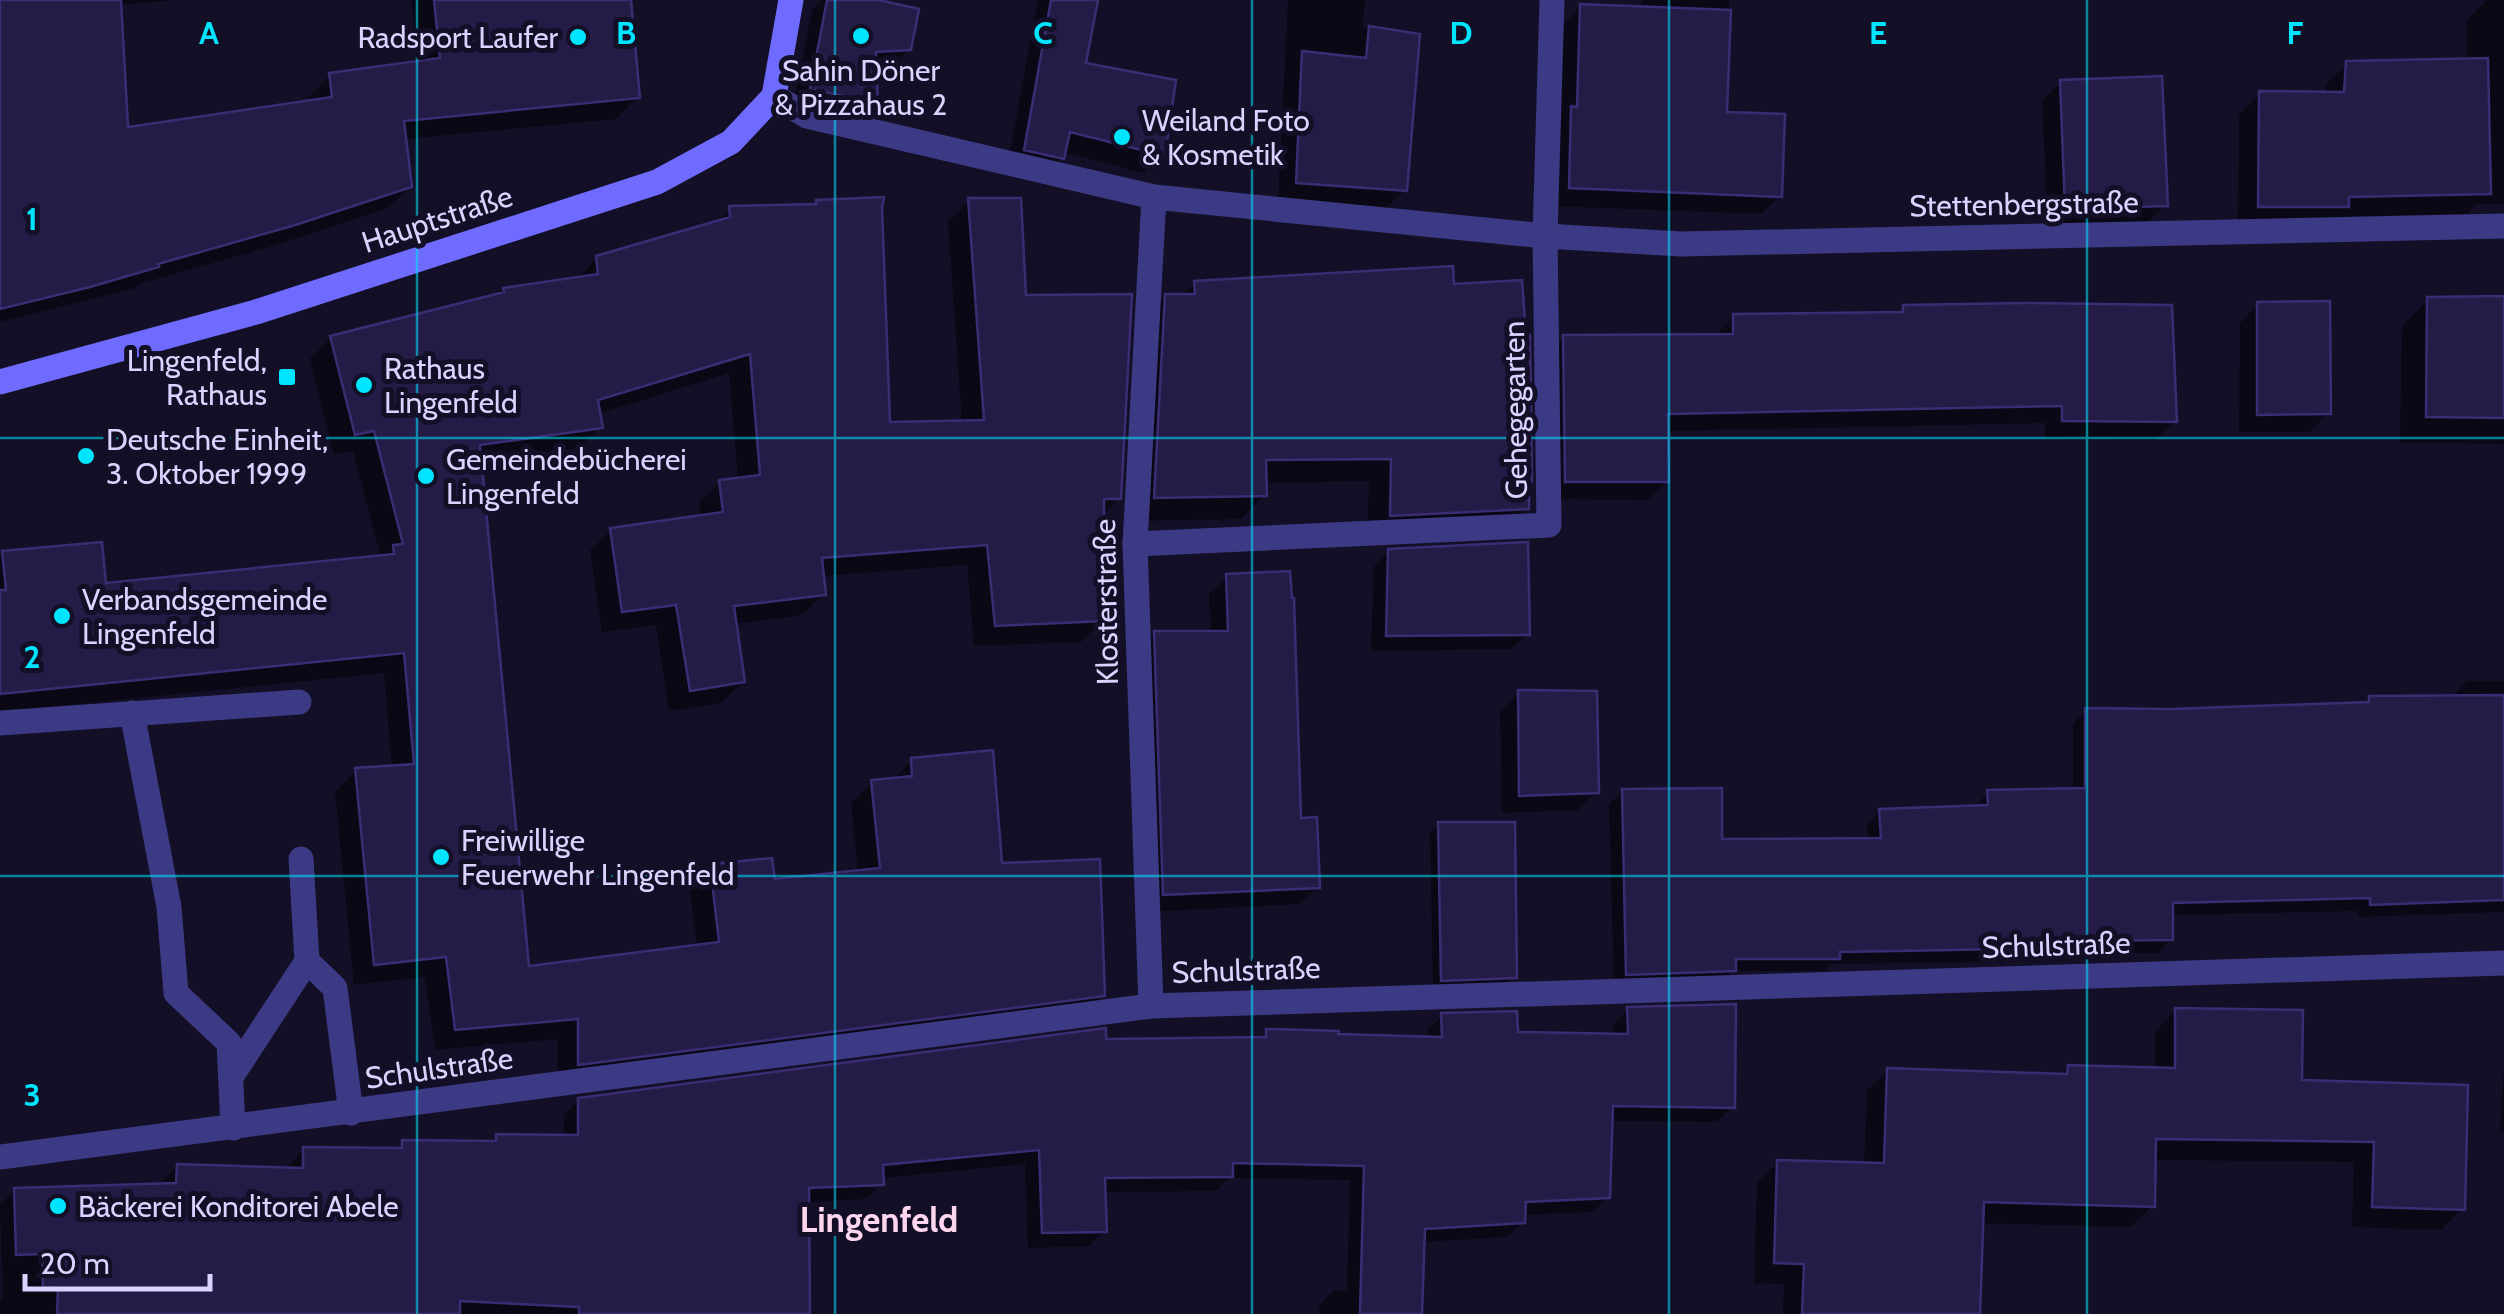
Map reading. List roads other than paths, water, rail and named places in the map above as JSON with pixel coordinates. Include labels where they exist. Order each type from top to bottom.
[{"type":"main road","points":[[774,96],[791,0]]},
{"type":"main road","name":"Hauptstraße","points":[[0,382],[256,312],[657,182],[731,142],[774,96]]},
{"type":"street","name":"Gehegegarten","points":[[1135,544],[1549,525],[1545,236],[1552,0]]},
{"type":"street","points":[[774,96],[807,116],[1154,197],[1545,236]]},
{"type":"street","name":"Klosterstraße","points":[[1151,1006],[1135,544],[1154,197]]},
{"type":"street","name":"Stettenbergstraße","points":[[1545,236],[1682,244],[2504,226]]},
{"type":"street","points":[[0,722],[299,702]]},
{"type":"street","points":[[132,712],[169,907],[176,992],[229,1043],[233,1128]]},
{"type":"street","points":[[231,1077],[307,962],[301,859]]},
{"type":"street","points":[[307,962],[334,988],[351,1112]]},
{"type":"street","name":"Schulstraße","points":[[0,1157],[1151,1006],[2504,963]]},
{"type":"place","name":"Sahin Döner & Pizzahaus 2","points":[[861,36]]},
{"type":"place","name":"Radsport Laufer","points":[[578,37]]},
{"type":"place","name":"Weiland Foto & Kosmetik","points":[[1122,137]]},
{"type":"place","name":"Lingenfeld, Rathaus","points":[[287,377]]},
{"type":"place","name":"Rathaus Lingenfeld","points":[[364,385]]},
{"type":"place","name":"Deutsche Einheit, 3. Oktober 1999","points":[[86,456]]},
{"type":"place","name":"Gemeindebücherei Lingenfeld","points":[[426,476]]},
{"type":"place","name":"Verbandsgemeinde Lingenfeld","points":[[62,616]]},
{"type":"place","name":"Freiwillige Feuerwehr Lingenfeld","points":[[441,857]]},
{"type":"place","name":"Bäckerei Konditorei Abele","points":[[58,1206]]},
{"type":"district","name":"Lingenfeld","points":[[879,1219]]}]
